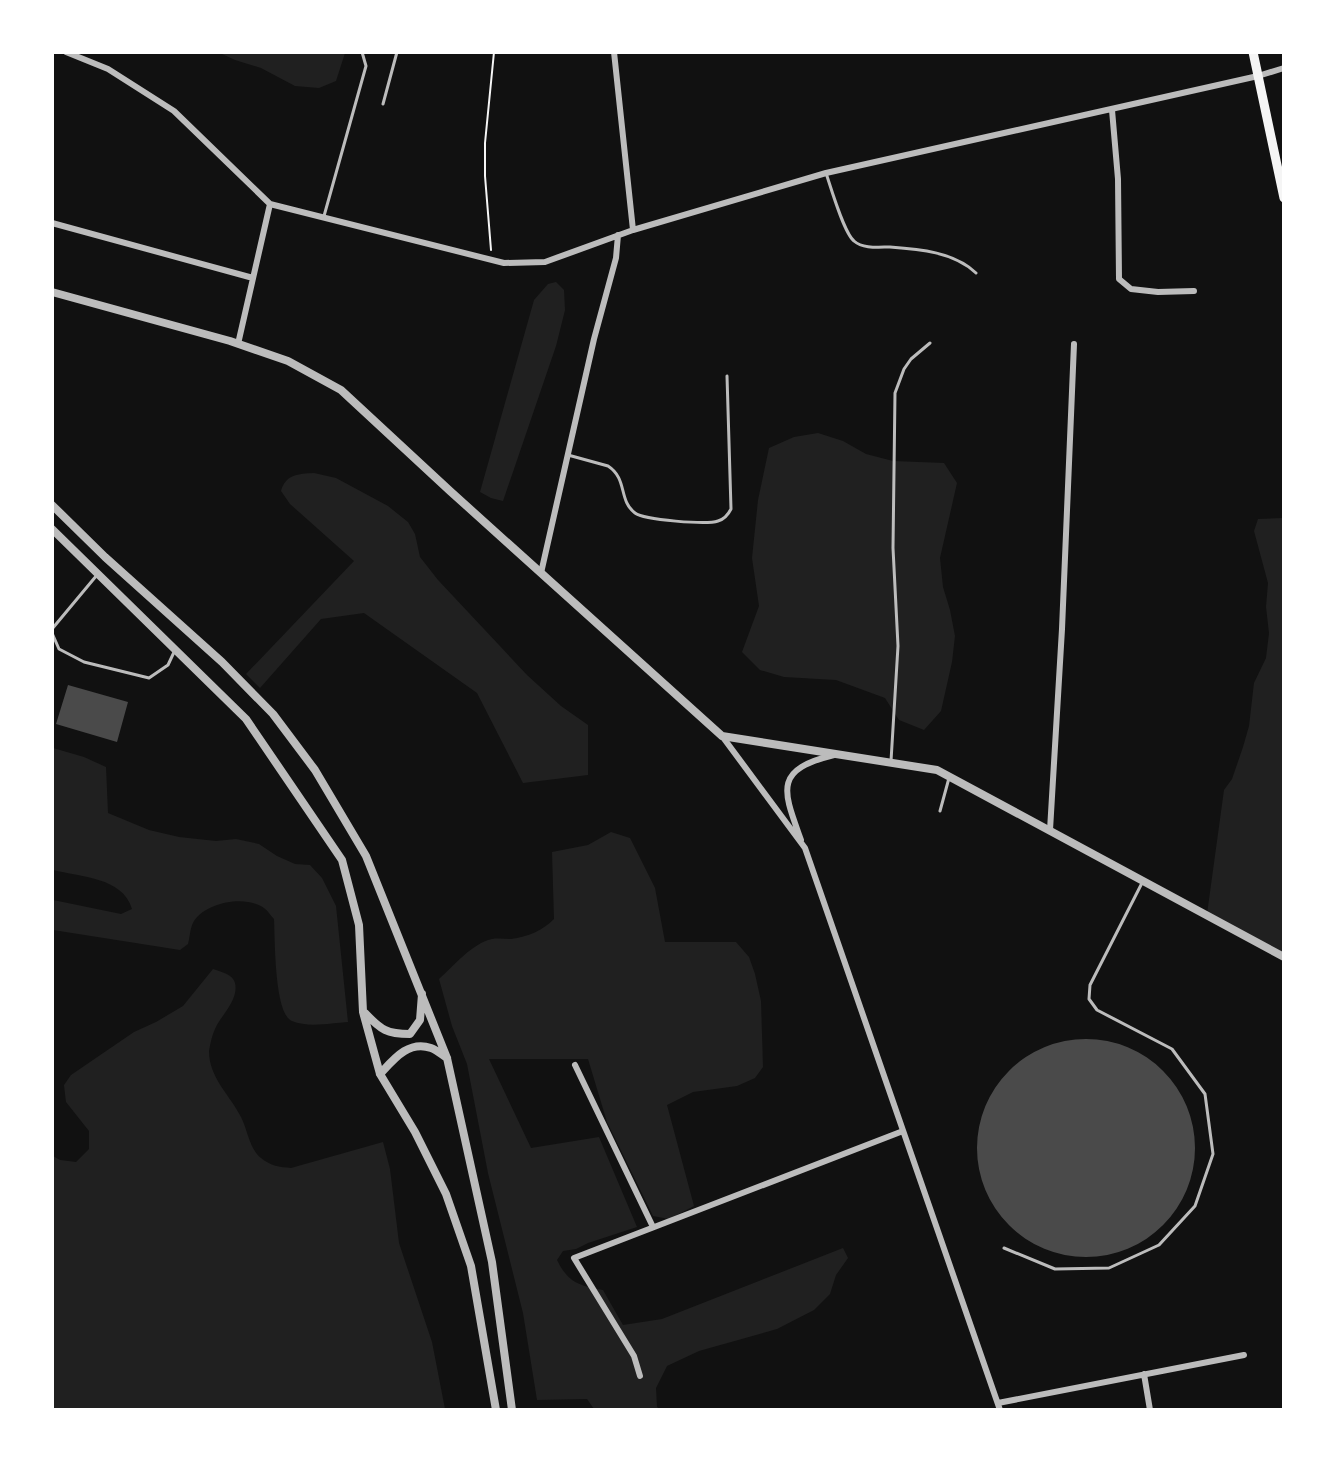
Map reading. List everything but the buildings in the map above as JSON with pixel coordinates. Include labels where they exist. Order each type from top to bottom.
[{"type":"main road","points":[[1253,52],[1284,198]]},
{"type":"street","points":[[66,52],[108,69],[174,111],[270,204],[504,264],[545,262],[633,230],[826,173],[1112,110],[1284,68]]},
{"type":"street","points":[[614,52],[633,230]]},
{"type":"street","points":[[1112,110],[1118,179],[1119,279],[1131,289],[1158,292],[1194,291]]},
{"type":"street","points":[[238,344],[270,204]]},
{"type":"street","points":[[52,223],[253,278]]},
{"type":"street","points":[[541,573],[594,339],[616,258],[618,235]]},
{"type":"street","points":[[52,292],[238,344],[288,361],[341,390],[722,736],[805,849]]},
{"type":"street","points":[[1050,830],[1063,617],[1074,344]]},
{"type":"street","points":[[52,505],[105,557],[222,662],[273,714],[315,770],[366,856],[447,1058],[492,1262],[512,1410]]},
{"type":"street","points":[[52,529],[246,718],[342,860],[359,925],[363,1012],[380,1074],[415,1132],[450,1204],[471,1266],[496,1410]]},
{"type":"street","points":[[722,736],[937,770],[1284,957]]},
{"type":"street","points":[[839,754],[798,767],[786,790],[789,806],[999,1406],[1244,1354]]},
{"type":"street","points":[[363,1012],[381,1029],[395,1034],[410,1034],[420,1020],[422,992]]},
{"type":"street","points":[[380,1074],[401,1051],[413,1047],[430,1047],[447,1058]]},
{"type":"street","points":[[575,1065],[653,1227]]},
{"type":"street","points":[[640,1376],[634,1356],[574,1258],[903,1131]]},
{"type":"street","points":[[1144,1374],[1150,1410]]},
{"type":"lane","points":[[323,218],[366,66],[362,52]]},
{"type":"lane","points":[[383,104],[398,52]]},
{"type":"lane","points":[[826,173],[847,231],[854,242],[953,258],[976,273]]},
{"type":"lane","points":[[891,762],[898,646],[893,548],[895,393],[904,369],[911,359],[930,343]]},
{"type":"lane","points":[[568,455],[608,466],[613,470],[621,480],[625,500],[629,507],[641,516],[654,519],[713,522],[724,519],[731,509],[727,376]]},
{"type":"lane","points":[[99,573],[52,631],[59,648],[84,662],[149,678],[168,665],[175,648]]},
{"type":"lane","points":[[940,811],[949,776]]},
{"type":"lane","points":[[1004,1248],[1055,1269],[1109,1268],[1159,1245],[1196,1206],[1213,1154],[1205,1094],[1172,1049],[1096,1010],[1089,999],[1090,985],[1143,881]]},
{"type":"path","points":[[491,261],[485,143],[494,52]]},
{"type":"shaded area","points":[[220,53],[345,53],[336,81],[319,88],[295,86],[261,68]]},
{"type":"shaded area","points":[[556,282],[564,290],[565,310],[556,346],[503,501],[491,498],[480,492],[534,300],[548,284]]},
{"type":"shaded area","points":[[818,433],[843,441],[866,454],[893,461],[944,463],[957,483],[940,558],[943,587],[955,636],[952,662],[941,711],[924,730],[899,720],[885,698],[836,680],[784,677],[760,670],[742,652],[759,606],[752,558],[758,500],[769,448],[794,437]]},
{"type":"shaded area","points":[[314,473],[336,478],[388,506],[408,522],[415,534],[420,557],[438,580],[527,675],[561,706],[588,725],[588,775],[523,783],[477,693],[364,613],[321,619],[260,688],[246,674],[354,561],[290,504],[281,491],[289,478]]},
{"type":"shaded area","points":[[1283,518],[1283,953],[1207,914],[1224,790],[1232,779],[1243,747],[1249,726],[1254,683],[1266,658],[1269,633],[1266,607],[1268,583],[1254,531],[1258,519]]},
{"type":"shaded area","points":[[53,748],[84,757],[106,767],[108,813],[149,830],[179,837],[216,841],[236,839],[259,844],[295,864],[310,865],[322,878],[336,906],[348,1022],[305,1024],[292,1021],[286,1015],[279,991],[274,919],[265,909],[256,904],[237,901],[208,909],[194,921],[188,944],[180,950],[53,930],[53,900],[121,914],[132,909],[120,890],[110,884],[53,870]]},
{"type":"shaded area","points":[[611,832],[630,838],[655,888],[665,942],[736,942],[749,957],[761,1001],[763,1067],[755,1078],[737,1086],[693,1092],[667,1105],[694,1206],[669,1219],[653,1216],[607,1122],[588,1059],[489,1059],[531,1148],[599,1137],[637,1227],[576,1249],[563,1251],[557,1260],[561,1268],[570,1279],[587,1287],[603,1290],[623,1325],[662,1319],[843,1248],[848,1258],[836,1275],[830,1294],[814,1310],[777,1329],[699,1351],[667,1366],[656,1388],[657,1407],[660,1409],[594,1409],[587,1399],[537,1400],[523,1313],[488,1173],[467,1064],[452,1026],[439,979],[477,945],[492,939],[523,937],[550,923],[554,919],[552,852],[588,845]]},
{"type":"shaded area","points":[[213,969],[232,977],[236,989],[232,1001],[213,1034],[209,1051],[212,1070],[241,1117],[257,1154],[265,1161],[279,1167],[291,1168],[383,1142],[390,1169],[399,1243],[432,1342],[445,1409],[53,1409],[53,1156],[60,1160],[76,1162],[89,1149],[89,1131],[66,1102],[64,1085],[71,1075],[134,1032],[183,1006]]}]
